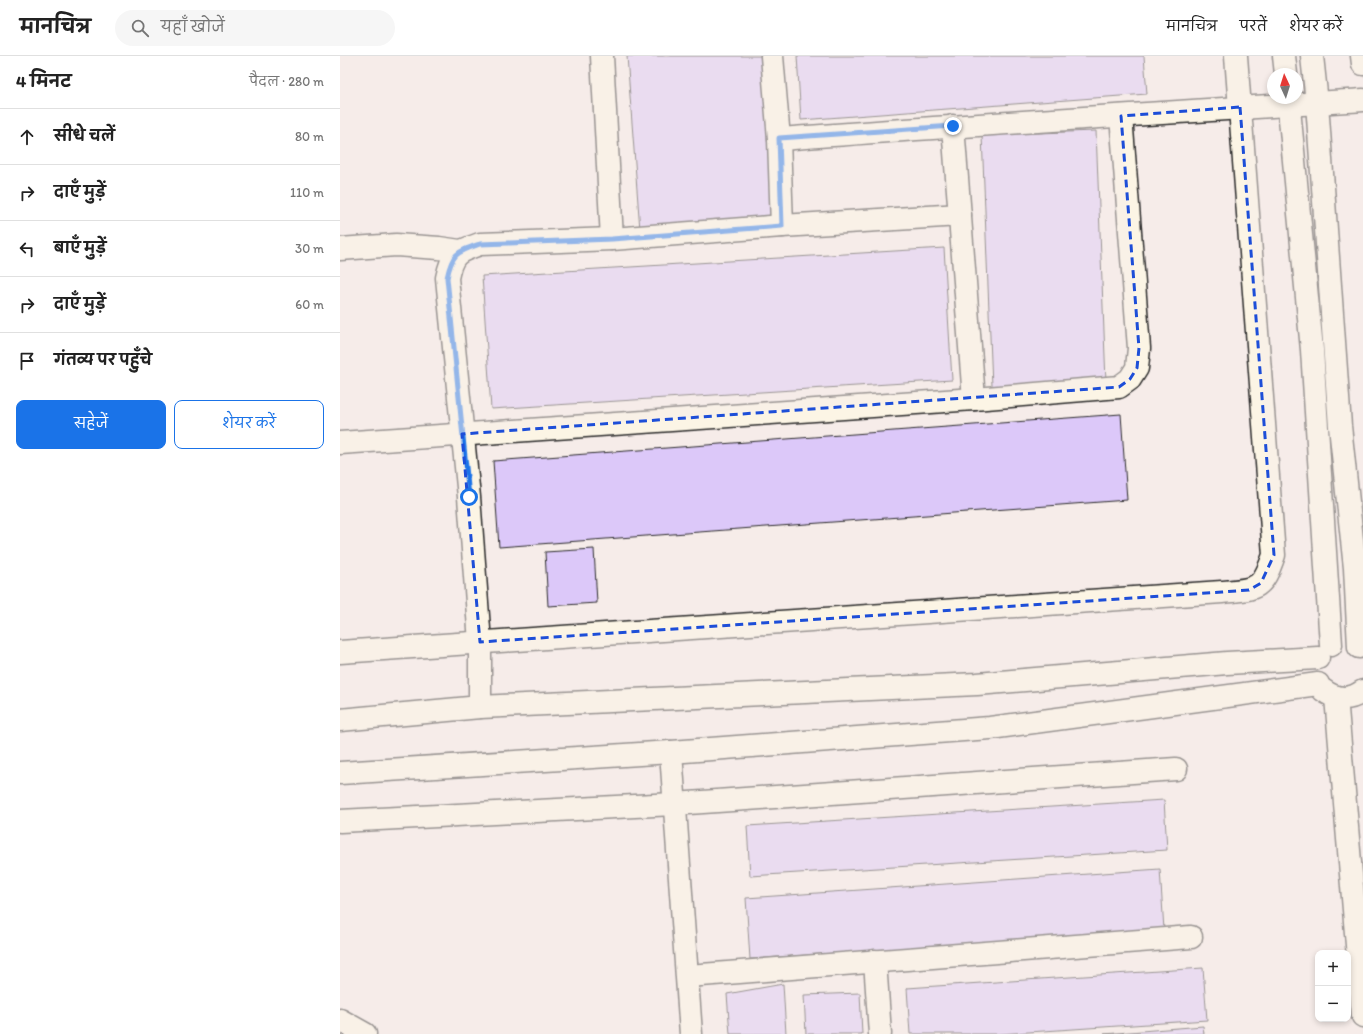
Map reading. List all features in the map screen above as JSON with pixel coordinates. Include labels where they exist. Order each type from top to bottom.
[{"type":"street","points":[[602,56],[612,239]]},
{"type":"street","points":[[772,56],[779,138],[782,226]]},
{"type":"street","points":[[340,652],[1249,590],[1261,583],[1269,570],[1274,555],[1236,56]]},
{"type":"street","points":[[1284,56],[1285,68]]},
{"type":"street","points":[[1312,56],[1317,103],[1340,426],[1355,568],[1361,648]]},
{"type":"street","points":[[1362,56],[1363,64]]},
{"type":"street","points":[[1303,102],[1317,103],[1363,100]]},
{"type":"street","points":[[779,138],[1121,116],[1267,104]]},
{"type":"street","points":[[1289,104],[1312,350],[1324,651],[1315,671],[1318,684],[1331,696],[1336,698],[1349,698],[1358,695],[1363,691]]},
{"type":"street","points":[[340,443],[1119,387],[1130,379],[1137,368],[1139,348],[1121,116]]},
{"type":"street","points":[[953,126],[974,398]]},
{"type":"street","points":[[340,249],[396,245],[460,251],[480,244],[612,239],[782,226],[960,215]]},
{"type":"street","points":[[460,251],[450,263],[447,278],[469,497],[480,642],[480,707]]},
{"type":"street","points":[[340,720],[480,707],[977,684],[1227,663],[1324,651],[1340,642],[1350,642],[1361,648]]},
{"type":"street","points":[[340,773],[671,752],[990,728],[1318,684]]},
{"type":"street","points":[[1336,698],[1363,1016]]},
{"type":"street","points":[[671,752],[691,1034]]},
{"type":"street","points":[[340,821],[674,804],[1176,768]]},
{"type":"street","points":[[688,976],[1191,937]]},
{"type":"street","points":[[875,961],[880,1034]]},
{"type":"street","points":[[340,1020],[365,1034]]},
{"type":"highlighted area","points":[[1240,107],[1274,555],[1261,583],[1249,590],[480,642],[462,434],[1119,387],[1130,379],[1137,368],[1139,348],[1121,116]]},
{"type":"building","points":[[627,56],[764,56],[776,220],[640,230]]},
{"type":"building","points":[[797,56],[1144,56],[1147,94],[801,120]]},
{"type":"building","points":[[1096,131],[1106,382],[992,386],[982,135]]},
{"type":"building","points":[[944,248],[952,380],[491,409],[482,276]]},
{"type":"building","points":[[1121,414],[1127,500],[499,547],[493,461]]},
{"type":"building","points":[[594,549],[597,603],[548,606],[545,552]]},
{"type":"building","points":[[1164,800],[1167,850],[750,876],[747,826]]},
{"type":"building","points":[[1160,869],[1164,930],[750,959],[746,898]]},
{"type":"building","points":[[1203,968],[1207,1020],[999,1034],[910,1034],[907,988]]},
{"type":"building","points":[[783,984],[786,1034],[730,1034],[727,994]]},
{"type":"building","points":[[860,993],[862,1034],[806,1034],[804,995]]},
{"type":"building","points":[[1203,1026],[1204,1034],[1104,1034]]},
{"type":"route","points":[[469,497],[447,278],[450,263],[460,251],[480,244],[612,239],[782,226],[779,138],[953,126]]}]
